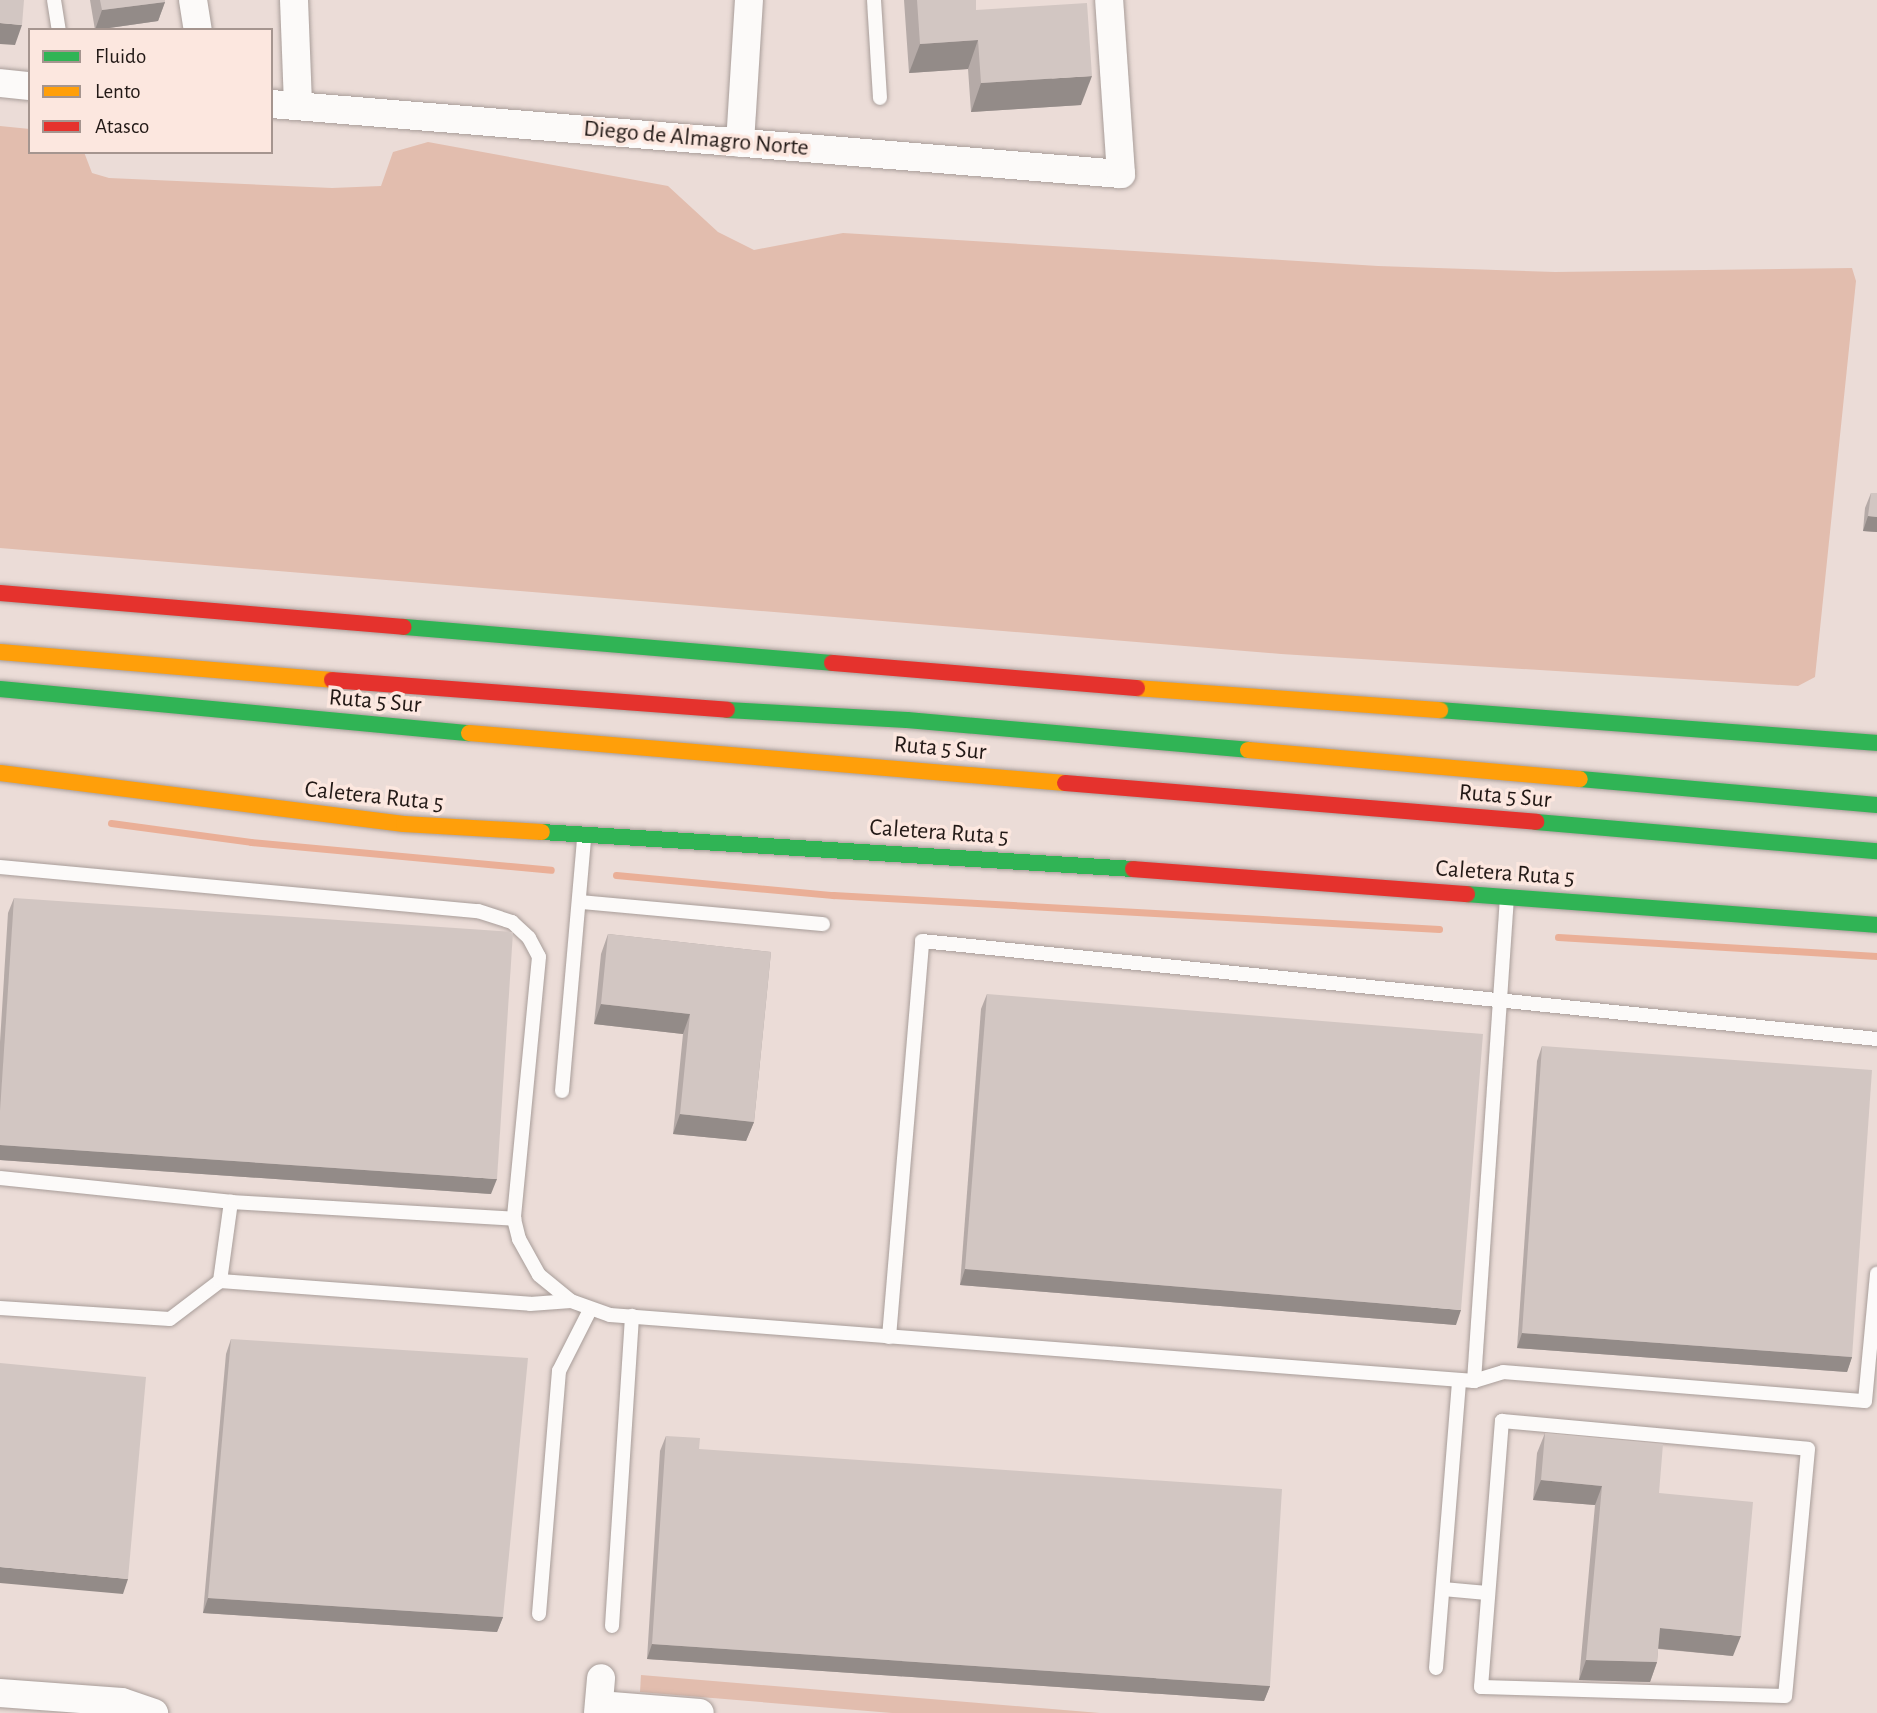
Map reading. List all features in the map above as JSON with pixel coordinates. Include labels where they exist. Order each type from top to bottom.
[{"type":"main road","points":[[0,593],[1034,680],[1877,743]]},
{"type":"main road","name":"Ruta 5 Sur","points":[[0,652],[531,697],[921,721],[1877,805]]},
{"type":"main road","name":"Ruta 5 Sur","points":[[0,689],[328,721],[1877,851]]},
{"type":"main road","name":"Caletera Ruta 5","points":[[0,773],[270,809],[584,838],[851,850],[1877,925]]},
{"type":"street","points":[[193,0],[198,28]]},
{"type":"street","points":[[285,105],[293,0]]},
{"type":"street","points":[[740,143],[749,0]]},
{"type":"street","name":"Diego de Almagro Norte","points":[[285,105],[1121,174],[1109,0]]},
{"type":"street","points":[[0,83],[28,86]]},
{"type":"street","points":[[0,1693],[122,1702],[146,1712]]},
{"type":"street","points":[[599,1699],[700,1713]]},
{"type":"lane","points":[[54,0],[59,28]]},
{"type":"lane","points":[[874,0],[880,98]]},
{"type":"lane","points":[[562,1091],[581,902],[584,838]]},
{"type":"lane","points":[[0,867],[478,911],[512,922],[529,937],[539,957],[514,1219],[519,1239],[539,1275],[571,1301],[590,1310],[632,1316],[889,1337],[1466,1380],[1503,1372],[1865,1401],[1877,1274]]},
{"type":"lane","points":[[1436,1668],[1501,1001],[1507,897]]},
{"type":"lane","points":[[581,902],[823,924]]},
{"type":"lane","points":[[889,1337],[922,941],[1877,1039]]},
{"type":"lane","points":[[0,1178],[231,1202],[514,1219]]},
{"type":"lane","points":[[220,1281],[231,1202]]},
{"type":"lane","points":[[0,1308],[170,1319],[220,1281],[530,1304],[571,1301]]},
{"type":"lane","points":[[539,1614],[559,1371],[590,1310]]},
{"type":"lane","points":[[612,1626],[632,1316]]},
{"type":"lane","points":[[1502,1421],[1808,1449],[1785,1696],[1481,1686],[1487,1592],[1502,1421]]},
{"type":"lane","points":[[1443,1589],[1487,1592]]},
{"type":"shaded area","points":[[0,126],[28,129],[28,154],[85,154],[92,173],[109,178],[332,188],[381,186],[393,152],[428,142],[668,186],[718,232],[754,250],[843,233],[1378,266],[1555,272],[1852,268],[1856,281],[1815,677],[1798,686],[1281,654],[0,548]]},
{"type":"shaded area","points":[[641,1675],[1100,1713],[892,1713],[640,1692]]},
{"type":"building","points":[[0,0],[24,0],[22,25],[0,23]]},
{"type":"building","points":[[100,0],[165,0],[165,2],[102,10]]},
{"type":"building","points":[[917,0],[976,0],[976,10],[1087,3],[1092,76],[981,83],[978,40],[920,44]]},
{"type":"building","points":[[1871,493],[1877,493],[1877,517],[1868,516]]},
{"type":"building","points":[[14,898],[513,932],[497,1179],[0,1145]]},
{"type":"building","points":[[608,934],[771,952],[754,1122],[680,1114],[690,1014],[601,1004]]},
{"type":"building","points":[[987,994],[1483,1034],[1461,1310],[965,1269]]},
{"type":"building","points":[[1542,1046],[1872,1070],[1852,1357],[1522,1333]]},
{"type":"building","points":[[231,1339],[528,1358],[503,1617],[208,1598]]},
{"type":"building","points":[[0,1363],[146,1377],[128,1579],[0,1567]]},
{"type":"building","points":[[1545,1433],[1663,1444],[1659,1493],[1753,1502],[1741,1636],[1660,1628],[1657,1662],[1586,1660],[1602,1486],[1541,1480]]},
{"type":"building","points":[[666,1436],[700,1438],[699,1449],[1282,1489],[1270,1686],[652,1644]]},
{"type":"waterway","points":[[111,823],[251,842],[551,870]]},
{"type":"waterway","points":[[616,875],[833,895],[1439,929]]},
{"type":"waterway","points":[[1558,937],[1877,956]]},
{"type":"traffic: fast","points":[[404,627],[832,663]]},
{"type":"traffic: fast","points":[[0,689],[469,733]]},
{"type":"traffic: fast","points":[[727,710],[907,720],[1248,750]]},
{"type":"traffic: fast","points":[[1440,710],[1877,743]]},
{"type":"traffic: fast","points":[[1580,779],[1877,805]]},
{"type":"traffic: fast","points":[[1536,822],[1877,851]]},
{"type":"traffic: fast","points":[[542,832],[1133,869]]},
{"type":"traffic: fast","points":[[1467,894],[1877,925]]},
{"type":"traffic: slow","points":[[0,652],[332,680]]},
{"type":"traffic: slow","points":[[1137,688],[1440,710]]},
{"type":"traffic: slow","points":[[469,733],[1065,783]]},
{"type":"traffic: slow","points":[[1248,750],[1580,779]]},
{"type":"traffic: slow","points":[[0,773],[404,824],[542,832]]},
{"type":"traffic: jam","points":[[0,593],[404,627]]},
{"type":"traffic: jam","points":[[832,663],[1137,688]]},
{"type":"traffic: jam","points":[[332,680],[727,710]]},
{"type":"traffic: jam","points":[[1065,783],[1536,822]]},
{"type":"traffic: jam","points":[[1133,869],[1467,894]]}]
